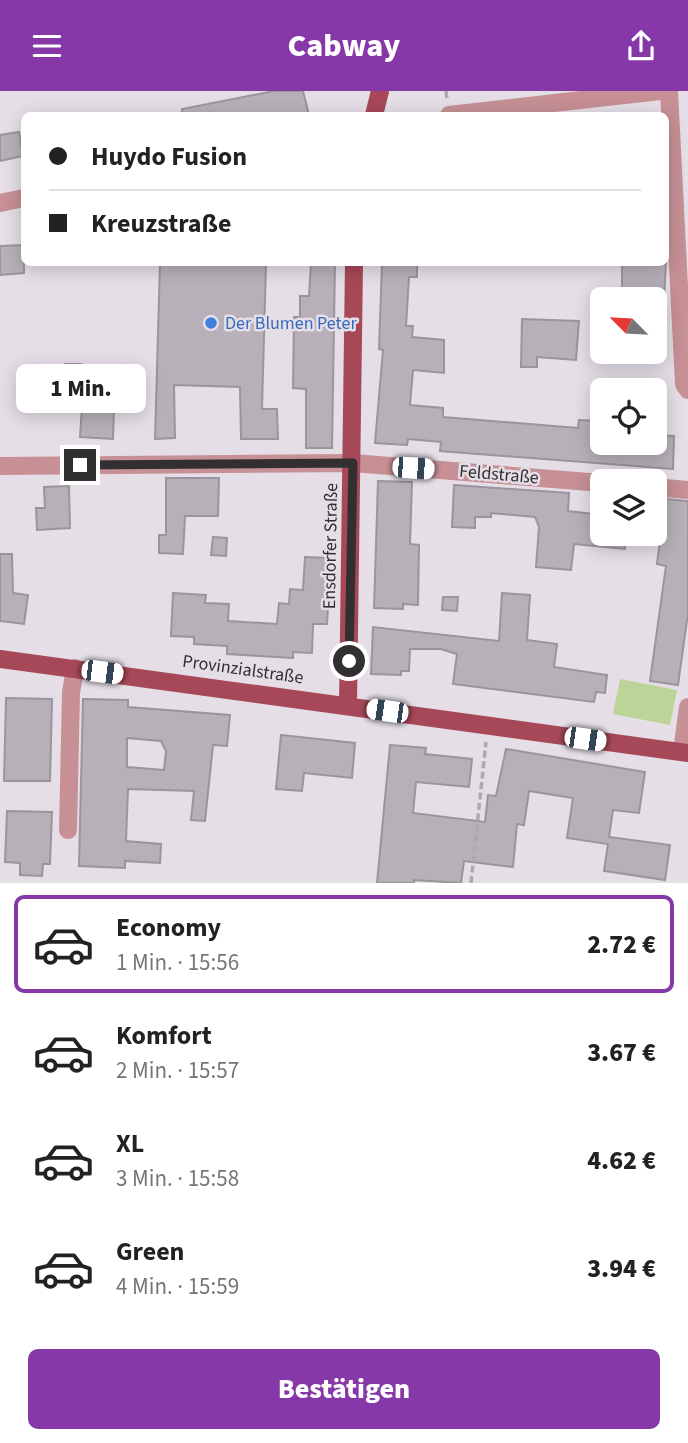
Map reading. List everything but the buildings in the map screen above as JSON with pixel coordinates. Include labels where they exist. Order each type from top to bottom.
[{"type":"main road","points":[[375,112],[380,91]]},
{"type":"main road","name":"Ensdorfer Straße","points":[[348,705],[354,266]]},
{"type":"main road","name":"Provinzialstraße","points":[[0,659],[685,753]]},
{"type":"street","points":[[475,112],[660,91]]},
{"type":"street","points":[[669,91],[684,384],[688,390]]},
{"type":"street","points":[[0,203],[21,199]]},
{"type":"street","name":"Feldstraße","points":[[0,466],[353,463],[590,482]]},
{"type":"street","points":[[667,488],[688,490]]},
{"type":"street","points":[[68,830],[71,693],[75,669]]},
{"type":"street","points":[[685,753],[688,707]]},
{"type":"path","points":[[471,883],[488,726]]},
{"type":"green space","points":[[620,679],[677,690],[670,725],[613,714]]},
{"type":"place","name":"Der Blumen Peter","points":[[211,323]]},
{"type":"route","points":[[80,465],[353,463],[349,661]]}]
